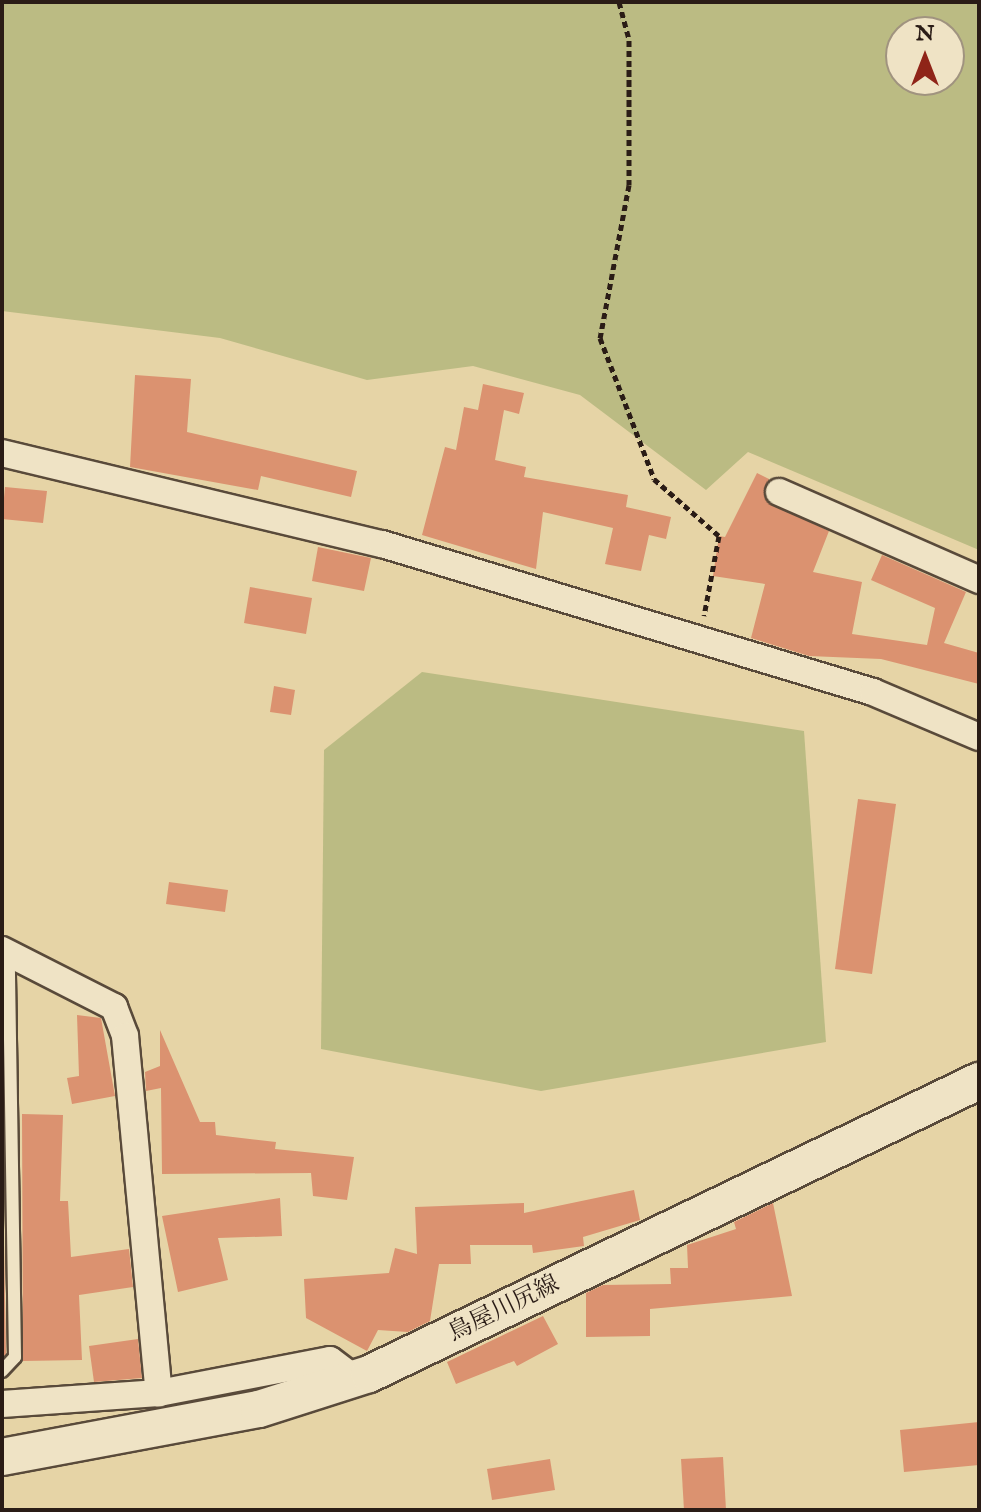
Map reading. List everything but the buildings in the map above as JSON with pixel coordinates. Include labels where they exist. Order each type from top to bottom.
[{"type":"main road","name":"鳥屋川尻線","points":[[2,1457],[217,1419],[355,1379],[979,1081]]},
{"type":"street","points":[[2,453],[382,544],[873,692],[979,737]]},
{"type":"street","points":[[779,492],[979,580]]},
{"type":"street","points":[[5,951],[114,1007],[125,1036],[159,1393]]},
{"type":"street","points":[[2,1404],[159,1393],[330,1360],[355,1379]]},
{"type":"lane","points":[[2,1371],[15,1357],[5,951]]},
{"type":"path","points":[[619,2],[629,40],[629,185],[600,338],[654,479],[719,536],[700,639]]},
{"type":"green space","points":[[2,2],[979,2],[979,550],[748,452],[706,490],[580,395],[473,366],[367,380],[220,338],[2,311]]},
{"type":"green space","points":[[422,672],[804,731],[826,1042],[541,1091],[321,1049],[324,750]]}]
